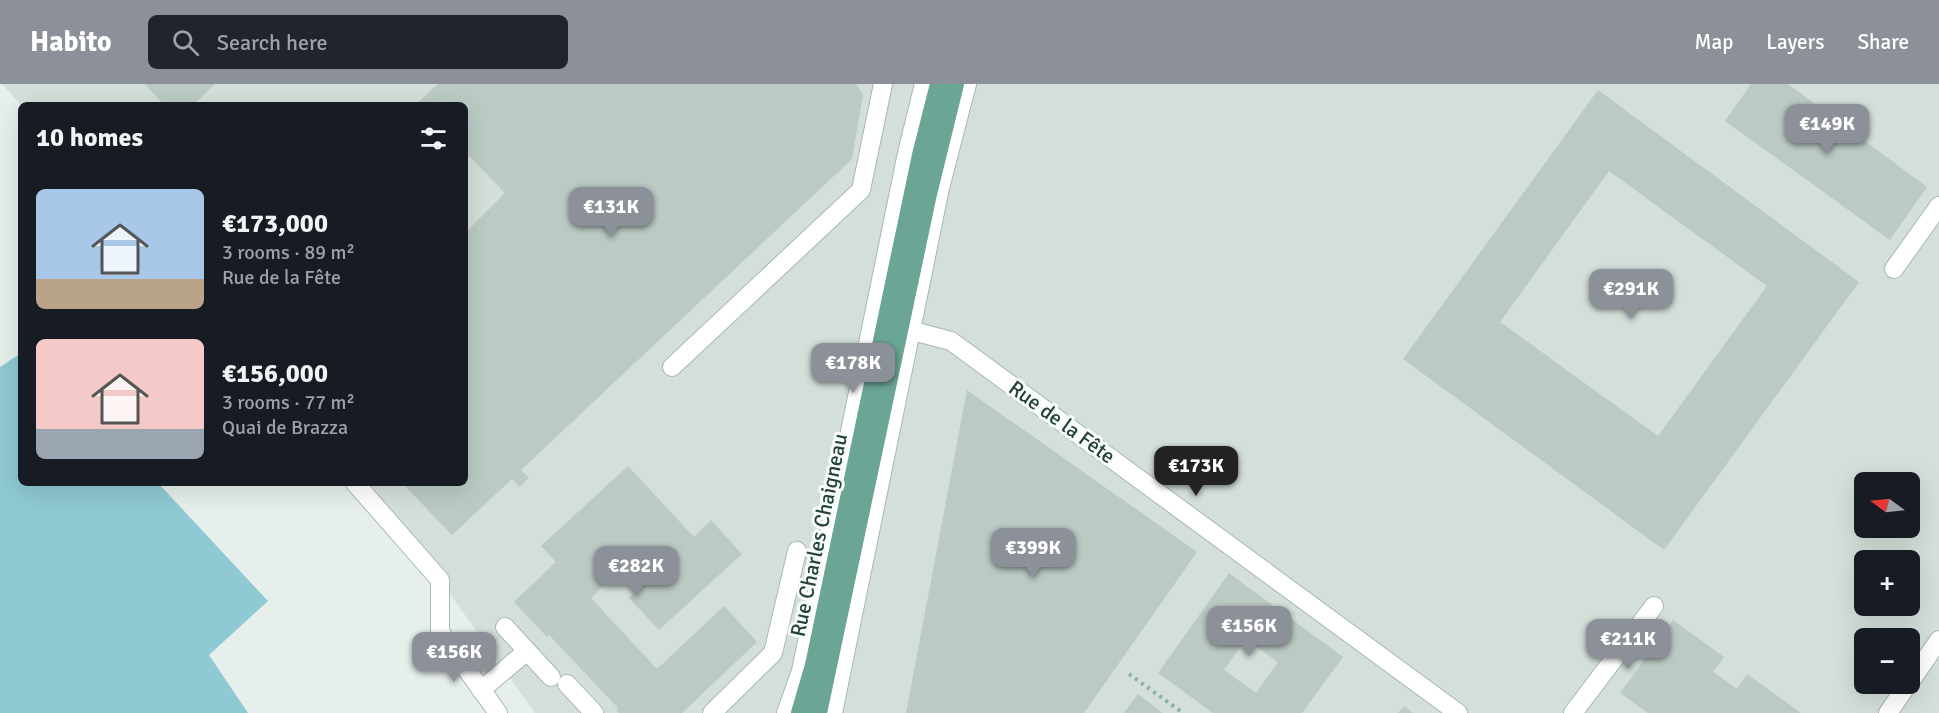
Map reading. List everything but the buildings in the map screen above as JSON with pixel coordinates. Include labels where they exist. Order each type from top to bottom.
[{"type":"main road","name":"Rue Charles Chaigneau","points":[[800,713],[899,328],[921,155],[939,84]]},
{"type":"main road","name":"Rue Charles Chaigneau","points":[[818,713],[928,194],[955,84]]},
{"type":"street","points":[[672,367],[861,190],[883,84]]},
{"type":"street","points":[[786,713],[801,671],[924,84]]},
{"type":"street","points":[[833,713],[899,328],[940,188],[967,84]]},
{"type":"street","points":[[1894,269],[1932,232],[1939,206]]},
{"type":"street","name":"Rue de la Fête","points":[[899,328],[951,341],[1458,713]]},
{"type":"street","points":[[358,486],[440,580],[440,632],[498,713]]},
{"type":"street","points":[[712,713],[773,653],[797,551]]},
{"type":"street","points":[[1573,713],[1654,606]]},
{"type":"street","points":[[505,627],[527,651],[594,713]]},
{"type":"street","points":[[1920,667],[1939,640]]},
{"type":"street","points":[[481,690],[527,651]]},
{"type":"street","points":[[1888,713],[1901,694]]},
{"type":"path","points":[[1129,674],[1184,713]]},
{"type":"shaded area","points":[[2,84],[1939,84],[1939,713],[535,713],[440,580],[360,486],[468,486],[468,102],[18,102]]},
{"type":"water","points":[[18,355],[18,486],[161,486],[268,601],[209,655],[248,713],[0,713],[0,367]]}]
